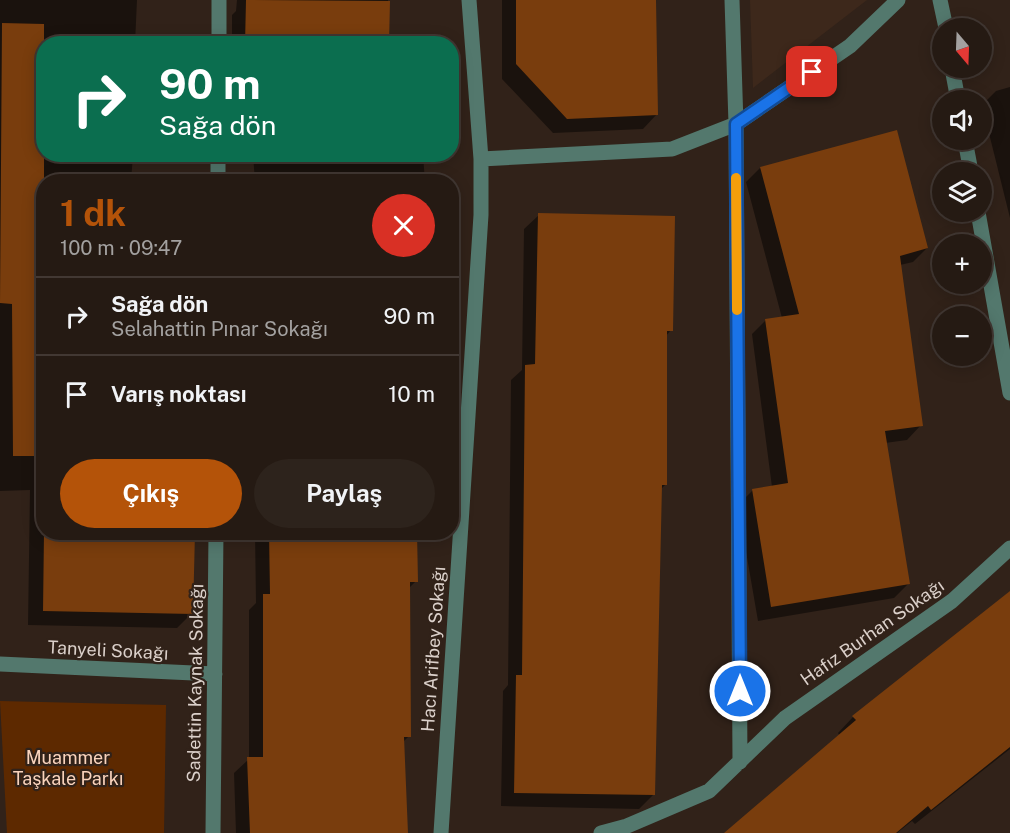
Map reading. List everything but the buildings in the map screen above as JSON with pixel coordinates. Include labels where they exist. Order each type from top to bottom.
[{"type":"street","points":[[219,0],[219,36]]},
{"type":"street","name":"Hacı Arifbey Sokağı","points":[[441,833],[481,214],[481,159],[469,0]]},
{"type":"street","points":[[732,0],[736,124],[740,762]]},
{"type":"street","points":[[481,159],[672,149],[736,124],[850,46],[897,0]]},
{"type":"street","points":[[940,0],[943,18]]},
{"type":"street","points":[[980,222],[1010,393]]},
{"type":"street","name":"Sadettin Kaynak Sokağı","points":[[213,833],[216,540]]},
{"type":"street","name":"Hafız Burhan Sokağı","points":[[601,833],[627,826],[709,791],[785,718],[952,601],[1010,548]]},
{"type":"street","name":"Tanyeli Sokağı","points":[[0,664],[215,674]]},
{"type":"shaded area","points":[[750,0],[867,0],[753,88]]},
{"type":"green space","name":"Muammer Taşkale Parkı","points":[[0,701],[166,705],[164,833],[7,833]]},
{"type":"slow traffic","points":[[736,178],[737,310]]},
{"type":"route","points":[[740,691],[736,124],[812,72]]}]
